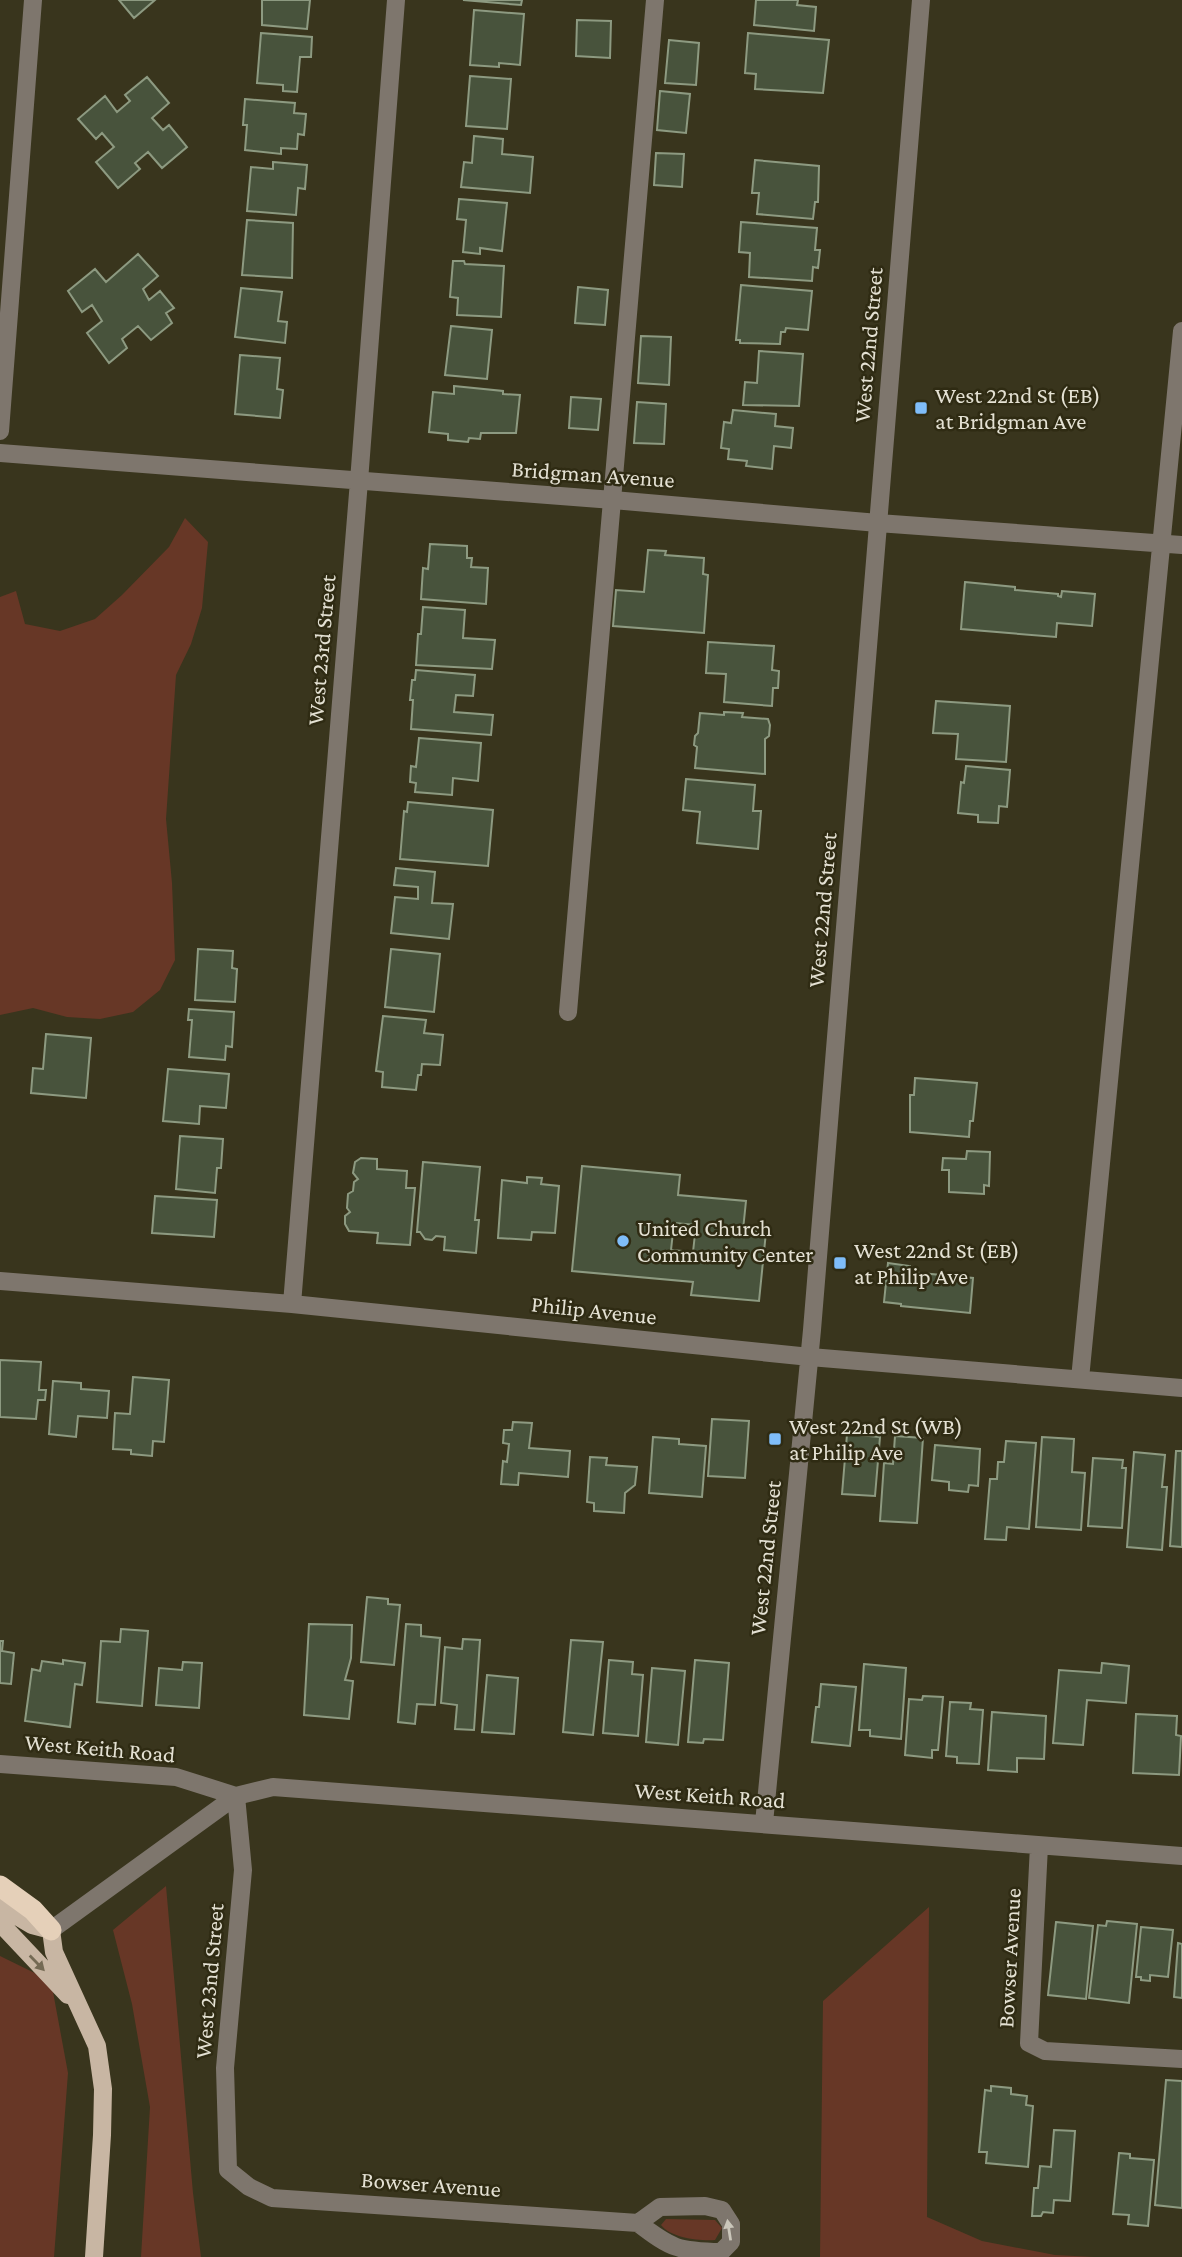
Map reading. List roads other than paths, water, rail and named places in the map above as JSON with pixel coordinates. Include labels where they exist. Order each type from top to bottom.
[{"type":"highway","points":[[0,1886],[33,1910],[51,1930]]},
{"type":"main road","points":[[0,1906],[32,1925],[51,1930],[54,1952],[97,2046],[103,2089],[94,2257]]},
{"type":"main road","points":[[0,1923],[76,2003]]},
{"type":"street","points":[[0,431],[33,0]]},
{"type":"street","name":"West 23rd Street","points":[[292,1304],[396,0]]},
{"type":"street","points":[[568,1012],[655,0]]},
{"type":"street","name":"West 22nd Street","points":[[764,1823],[810,1357],[921,0]]},
{"type":"street","points":[[1080,1379],[1182,331]]},
{"type":"street","name":"Bridgman Avenue","points":[[0,453],[1182,545]]},
{"type":"street","name":"Philip Avenue","points":[[0,1281],[292,1304],[810,1357],[1182,1388]]},
{"type":"street","name":"West Keith Road","points":[[0,1764],[176,1777],[236,1796]]},
{"type":"street","name":"West Keith Road","points":[[51,1930],[236,1796],[273,1787],[1182,1856]]},
{"type":"street","name":"West 23nd Street","points":[[228,2170],[225,2068],[243,1870],[236,1796]]},
{"type":"street","name":"Bowser Avenue","points":[[1039,1846],[1029,2043],[1045,2051],[1182,2059]]},
{"type":"street","name":"Bowser Avenue","points":[[228,2170],[249,2187],[272,2198],[638,2223]]},
{"type":"street","points":[[705,2206],[722,2210],[731,2224],[731,2242],[721,2252],[675,2248],[638,2223],[660,2207],[705,2206]]},
{"type":"place","name":"West 22nd St (EB) at Bridgman Ave","points":[[921,408]]},
{"type":"place","name":"United Church Community Center","points":[[623,1241]]},
{"type":"place","name":"West 22nd St (EB) at Philip Ave","points":[[840,1263]]},
{"type":"place","name":"West 22nd St (WB) at Philip Ave","points":[[775,1439]]}]
